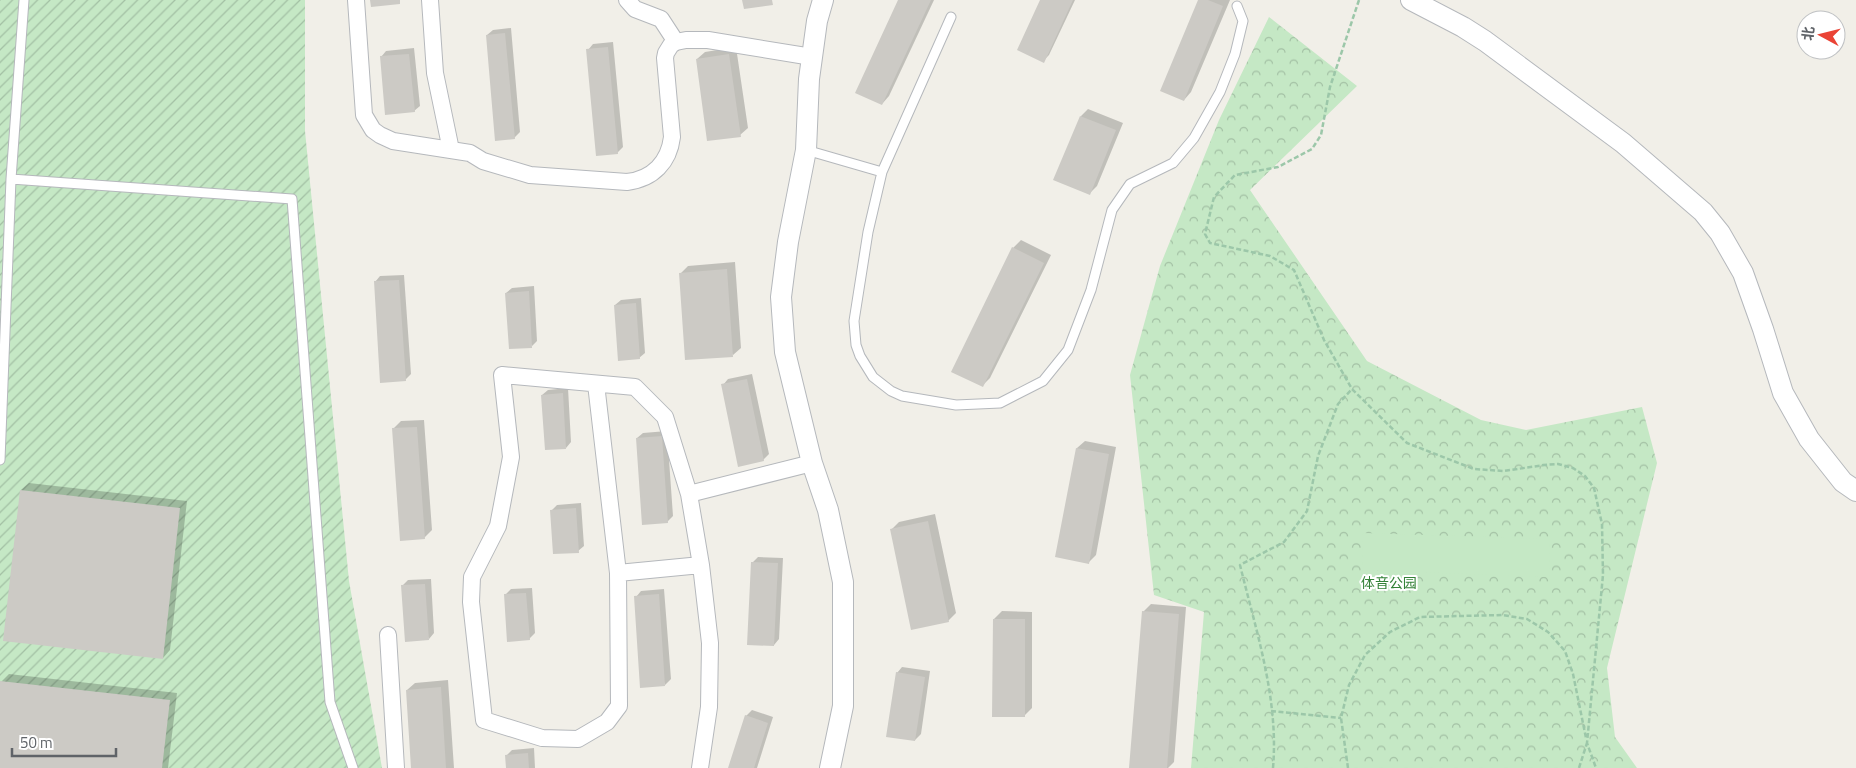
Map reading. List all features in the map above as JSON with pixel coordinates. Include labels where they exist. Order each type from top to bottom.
[{"type":"street","points":[[356,0],[364,115],[373,130],[386,139],[470,154],[483,161],[530,175],[627,182],[648,176],[660,166],[665,160],[672,137],[665,58],[668,49],[676,42],[681,40],[708,40],[812,57]]},
{"type":"street","points":[[430,0],[435,73],[451,150]]},
{"type":"street","points":[[628,0],[634,9],[661,19],[676,42]]},
{"type":"street","points":[[823,0],[816,21],[809,79],[806,150],[788,242],[782,297],[785,352],[812,463],[828,510],[843,582],[844,706],[830,768]]},
{"type":"street","points":[[1412,0],[1485,41],[1624,143],[1703,212],[1720,233],[1743,273],[1763,328],[1783,394],[1809,439],[1843,482],[1856,491]]},
{"type":"street","points":[[596,384],[618,573],[619,706],[607,722],[578,739],[542,738],[484,720],[471,594],[472,577],[498,526],[511,456],[502,375],[635,387],[665,417],[688,494],[701,565],[710,643],[710,707],[700,768]]},
{"type":"street","points":[[688,494],[812,463]]},
{"type":"street","points":[[618,573],[701,565]]},
{"type":"street","points":[[388,635],[396,768]]},
{"type":"lane","points":[[0,460],[11,179],[24,0]]},
{"type":"lane","points":[[951,17],[882,172],[868,232],[854,321],[856,345],[866,367],[878,380],[902,396],[956,405],[1000,404],[1043,381],[1068,350],[1091,290],[1112,210],[1130,184],[1173,163],[1194,138],[1220,92],[1235,54],[1243,21],[1237,6]]},
{"type":"lane","points":[[806,150],[882,172]]},
{"type":"lane","points":[[11,179],[292,199],[330,702],[353,768]]},
{"type":"path","points":[[1358,0],[1330,87],[1321,135],[1312,149],[1278,167],[1235,175],[1214,197],[1205,234],[1210,243],[1270,256],[1294,270],[1324,340],[1352,389],[1407,443],[1474,469],[1504,471],[1544,464],[1558,464],[1573,468],[1585,476],[1594,488],[1602,524],[1603,575],[1587,743],[1579,768]]},
{"type":"path","points":[[1273,768],[1275,743],[1267,672],[1240,565],[1284,542],[1306,510],[1318,456],[1338,404],[1352,389]]},
{"type":"path","points":[[1348,768],[1341,718],[1348,685],[1365,656],[1390,632],[1420,617],[1502,615],[1527,619],[1541,627],[1565,651],[1574,674],[1587,743],[1596,768]]},
{"type":"path","points":[[1271,711],[1341,718]]},
{"type":"green space","points":[[0,0],[305,0],[305,131],[349,581],[382,768],[0,768]]},
{"type":"green space","name":"体音公园","points":[[1269,17],[1357,86],[1250,190],[1367,361],[1481,420],[1526,430],[1642,407],[1657,463],[1607,668],[1615,737],[1637,768],[1191,768],[1204,612],[1154,595],[1130,375],[1160,266],[1219,120]]},
{"type":"green space","points":[[1363,533],[1550,539],[1549,577],[1362,570]]},
{"type":"building","points":[[370,0],[400,0],[400,4],[371,7]]},
{"type":"building","points":[[742,0],[772,0],[773,5],[744,9]]},
{"type":"building","points":[[898,0],[931,0],[882,105],[855,93]]},
{"type":"building","points":[[1040,0],[1073,0],[1044,63],[1017,50]]},
{"type":"building","points":[[1198,0],[1208,0],[1223,6],[1184,101],[1160,91]]},
{"type":"building","points":[[505,33],[515,139],[495,141],[486,35]]},
{"type":"building","points":[[608,47],[618,154],[596,156],[586,49]]},
{"type":"building","points":[[409,54],[415,112],[385,115],[380,56]]},
{"type":"building","points":[[729,54],[741,137],[707,141],[696,59]]},
{"type":"building","points":[[1080,116],[1116,130],[1090,195],[1053,180]]},
{"type":"building","points":[[1012,247],[1044,263],[983,387],[951,372]]},
{"type":"building","points":[[727,269],[733,357],[685,360],[679,273]]},
{"type":"building","points":[[399,280],[406,381],[380,383],[374,281]]},
{"type":"building","points":[[529,291],[532,348],[509,349],[505,293]]},
{"type":"building","points":[[636,303],[640,359],[618,361],[614,305]]},
{"type":"building","points":[[747,379],[764,461],[738,467],[721,384]]},
{"type":"building","points":[[563,393],[566,449],[545,450],[541,395]]},
{"type":"building","points":[[417,427],[425,539],[400,541],[392,428]]},
{"type":"building","points":[[662,436],[668,523],[642,525],[636,438]]},
{"type":"building","points":[[1076,448],[1109,454],[1089,564],[1055,557]]},
{"type":"building","points":[[20,490],[180,508],[163,659],[3,641]]},
{"type":"building","points":[[576,508],[579,553],[553,554],[550,510]]},
{"type":"building","points":[[928,521],[949,622],[911,630],[890,529]]},
{"type":"building","points":[[751,562],[778,563],[774,646],[747,645]]},
{"type":"building","points":[[425,584],[429,640],[405,642],[401,585]]},
{"type":"building","points":[[526,593],[530,640],[507,642],[504,594]]},
{"type":"building","points":[[659,594],[665,686],[640,688],[634,596]]},
{"type":"building","points":[[1142,611],[1179,614],[1167,768],[1129,768]]},
{"type":"building","points":[[993,619],[1025,619],[1025,717],[992,717]]},
{"type":"building","points":[[896,672],[925,677],[915,741],[886,737]]},
{"type":"building","points":[[0,681],[170,700],[162,768],[0,768]]},
{"type":"building","points":[[441,687],[446,768],[411,768],[406,690]]},
{"type":"building","points":[[745,715],[768,723],[754,768],[728,768]]},
{"type":"building","points":[[528,753],[529,768],[506,768],[505,755]]}]
